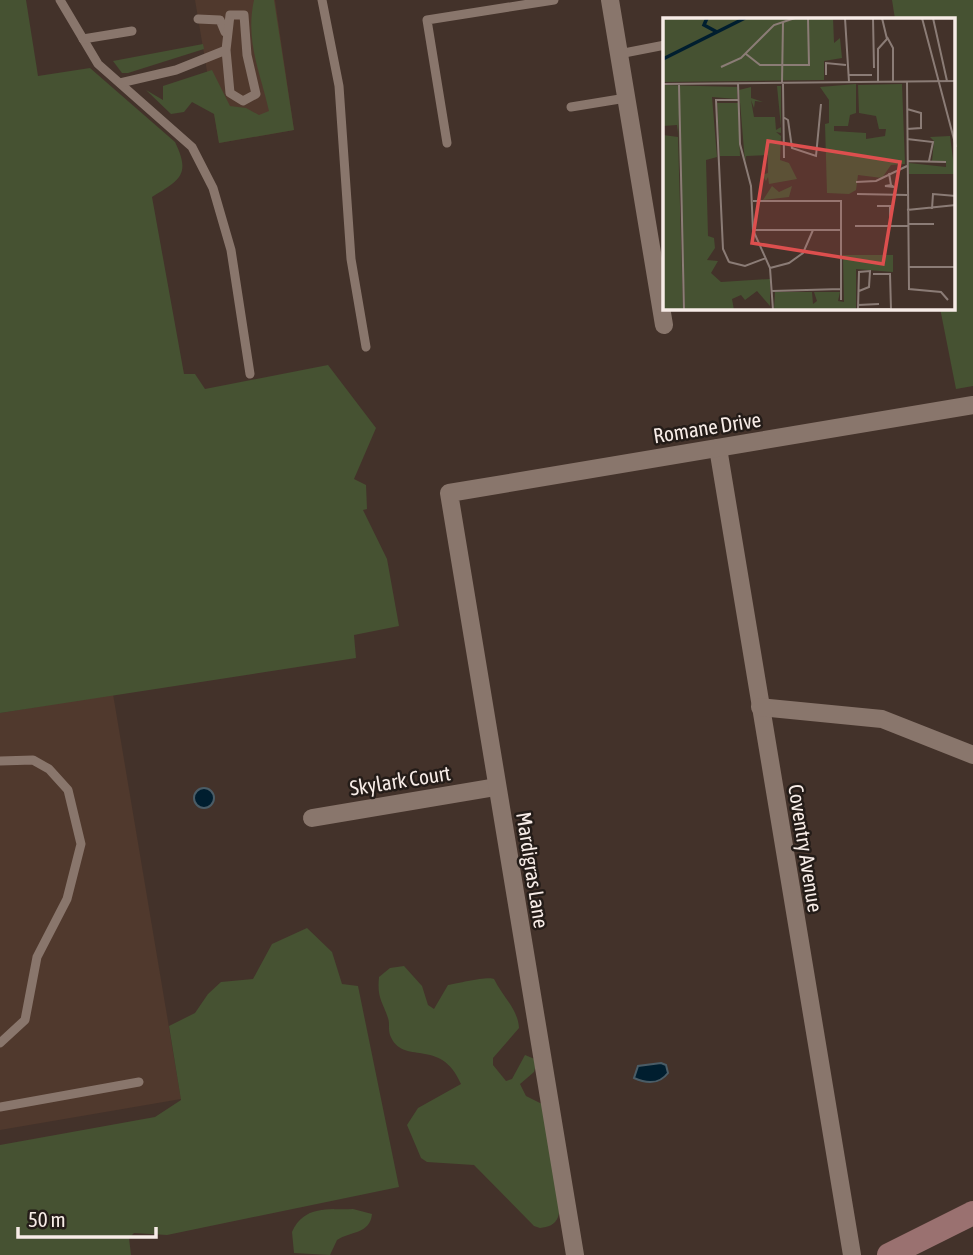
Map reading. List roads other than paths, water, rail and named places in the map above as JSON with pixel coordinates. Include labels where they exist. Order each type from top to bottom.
[{"type":"street","points":[[610,0],[664,325]]},
{"type":"street","name":"Romane Drive","points":[[449,493],[973,405]]},
{"type":"street","name":"Coventry Avenue","points":[[718,448],[852,1255]]},
{"type":"street","name":"Mardigras Lane","points":[[449,493],[575,1255]]},
{"type":"street","points":[[760,707],[882,719],[973,755]]},
{"type":"street","name":"Skylark Court","points":[[312,818],[496,787]]},
{"type":"street","points":[[889,1255],[973,1213]]},
{"type":"lane","points":[[60,0],[98,64],[191,147],[213,188],[231,250],[250,374]]},
{"type":"lane","points":[[322,0],[339,86],[351,259],[366,348]]},
{"type":"lane","points":[[447,143],[427,20],[554,0]]},
{"type":"lane","points":[[230,15],[244,15],[247,55],[256,94],[243,101],[230,93],[226,50],[230,15]]},
{"type":"lane","points":[[198,19],[220,20],[226,34]]},
{"type":"lane","points":[[83,39],[132,31]]},
{"type":"lane","points":[[619,54],[663,46]]},
{"type":"lane","points":[[120,83],[176,70],[226,50]]},
{"type":"lane","points":[[571,107],[626,98]]},
{"type":"lane","points":[[0,761],[33,760],[49,769],[68,790],[81,844],[67,900],[37,957],[25,1020],[0,1043]]},
{"type":"lane","points":[[0,1107],[138,1082]]},
{"type":"water","points":[[204,788],[211,791],[214,798],[211,805],[204,808],[197,805],[194,798],[197,791]]},
{"type":"water","points":[[661,1063],[666,1065],[668,1073],[660,1080],[647,1082],[634,1078],[638,1066]]}]
